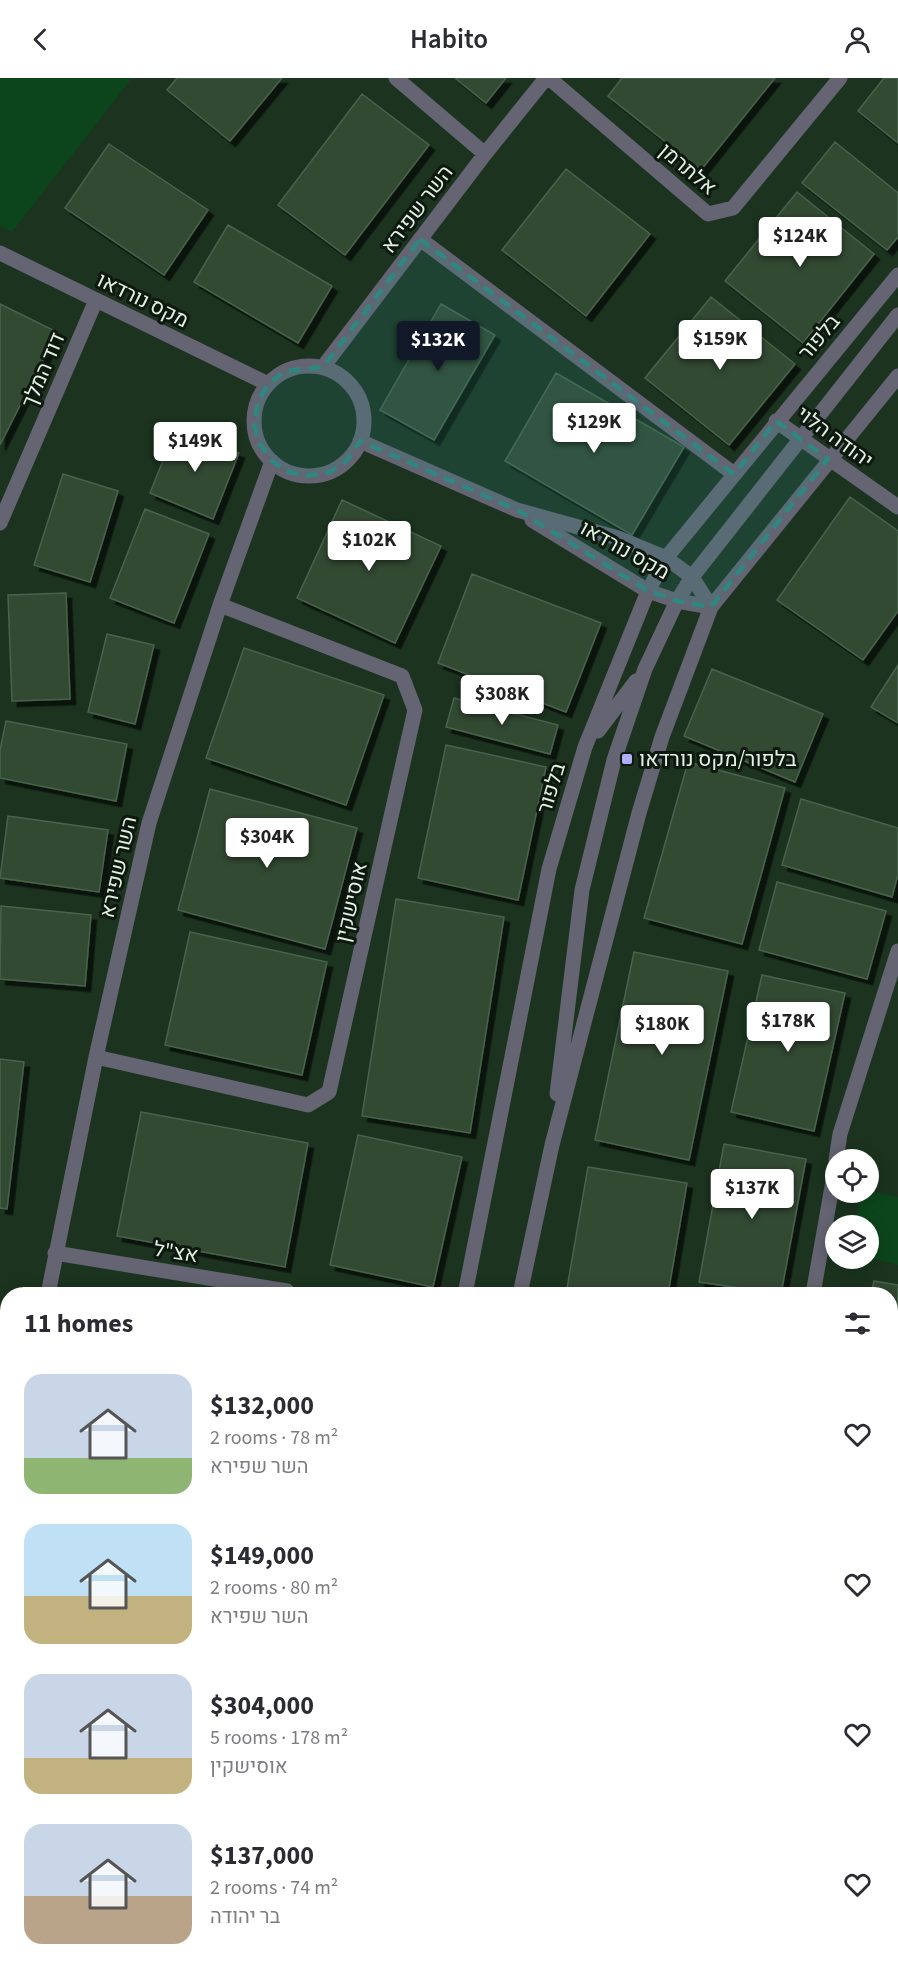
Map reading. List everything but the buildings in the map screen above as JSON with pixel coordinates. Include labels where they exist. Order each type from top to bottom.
[{"type":"street","points":[[396,78],[484,154]]},
{"type":"street","name":"השר שפירא","points":[[323,367],[484,154],[548,78]]},
{"type":"street","name":"אלתרמן","points":[[548,78],[708,214],[733,208],[840,78]]},
{"type":"street","points":[[420,239],[734,474]]},
{"type":"street","name":"מקס נורדאו","points":[[0,253],[268,384]]},
{"type":"street","name":"בלפור","points":[[466,1287],[549,868],[585,747],[648,591],[666,558],[898,275]]},
{"type":"street","name":"דוד המלך","points":[[0,523],[96,300]]},
{"type":"street","points":[[552,1145],[582,890],[614,760],[645,669],[676,601],[692,577],[898,315]]},
{"type":"street","points":[[304,366],[323,367],[344,378],[356,392],[362,404],[364,423],[360,441],[346,462],[330,472],[307,476],[288,472],[272,461],[259,443],[254,424],[258,401],[268,384],[285,371],[304,366]]},
{"type":"street","points":[[521,1287],[552,1145],[639,813],[662,737],[711,607],[828,459],[898,376]]},
{"type":"street","name":"יהודה הלוי","points":[[777,421],[898,507]]},
{"type":"street","name":"מקס נורדאו","points":[[360,441],[517,510],[648,591],[676,601],[711,607]]},
{"type":"street","name":"השר שפירא","points":[[49,1287],[96,1057],[149,823],[220,605],[272,461]]},
{"type":"street","name":"מקס נורדאו","points":[[517,510],[618,538],[666,558],[692,577],[711,607]]},
{"type":"street","name":"אוסישקין","points":[[96,1057],[308,1105],[329,1092],[415,710],[402,676],[220,605]]},
{"type":"street","points":[[585,747],[645,669]]},
{"type":"street","points":[[838,1149],[840,1134],[898,951]]},
{"type":"street","points":[[814,1287],[829,1203]]},
{"type":"street","name":"אצ\"ל","points":[[55,1253],[263,1287]]},
{"type":"highlighted area","points":[[420,239],[734,474],[776,421],[828,459],[711,607],[677,601],[648,591],[517,510],[360,441],[346,462],[330,472],[307,476],[288,472],[272,461],[259,443],[254,424],[258,401],[268,384],[285,371],[323,367]]},
{"type":"green space","points":[[0,78],[132,78],[12,232],[0,226]]},
{"type":"green space","points":[[879,1193],[898,1197],[898,1265],[879,1261],[879,1215],[857,1215],[859,1203],[879,1203]]},
{"type":"place","name":"בלפור/מקס נורדאו","points":[[627,759]]}]
